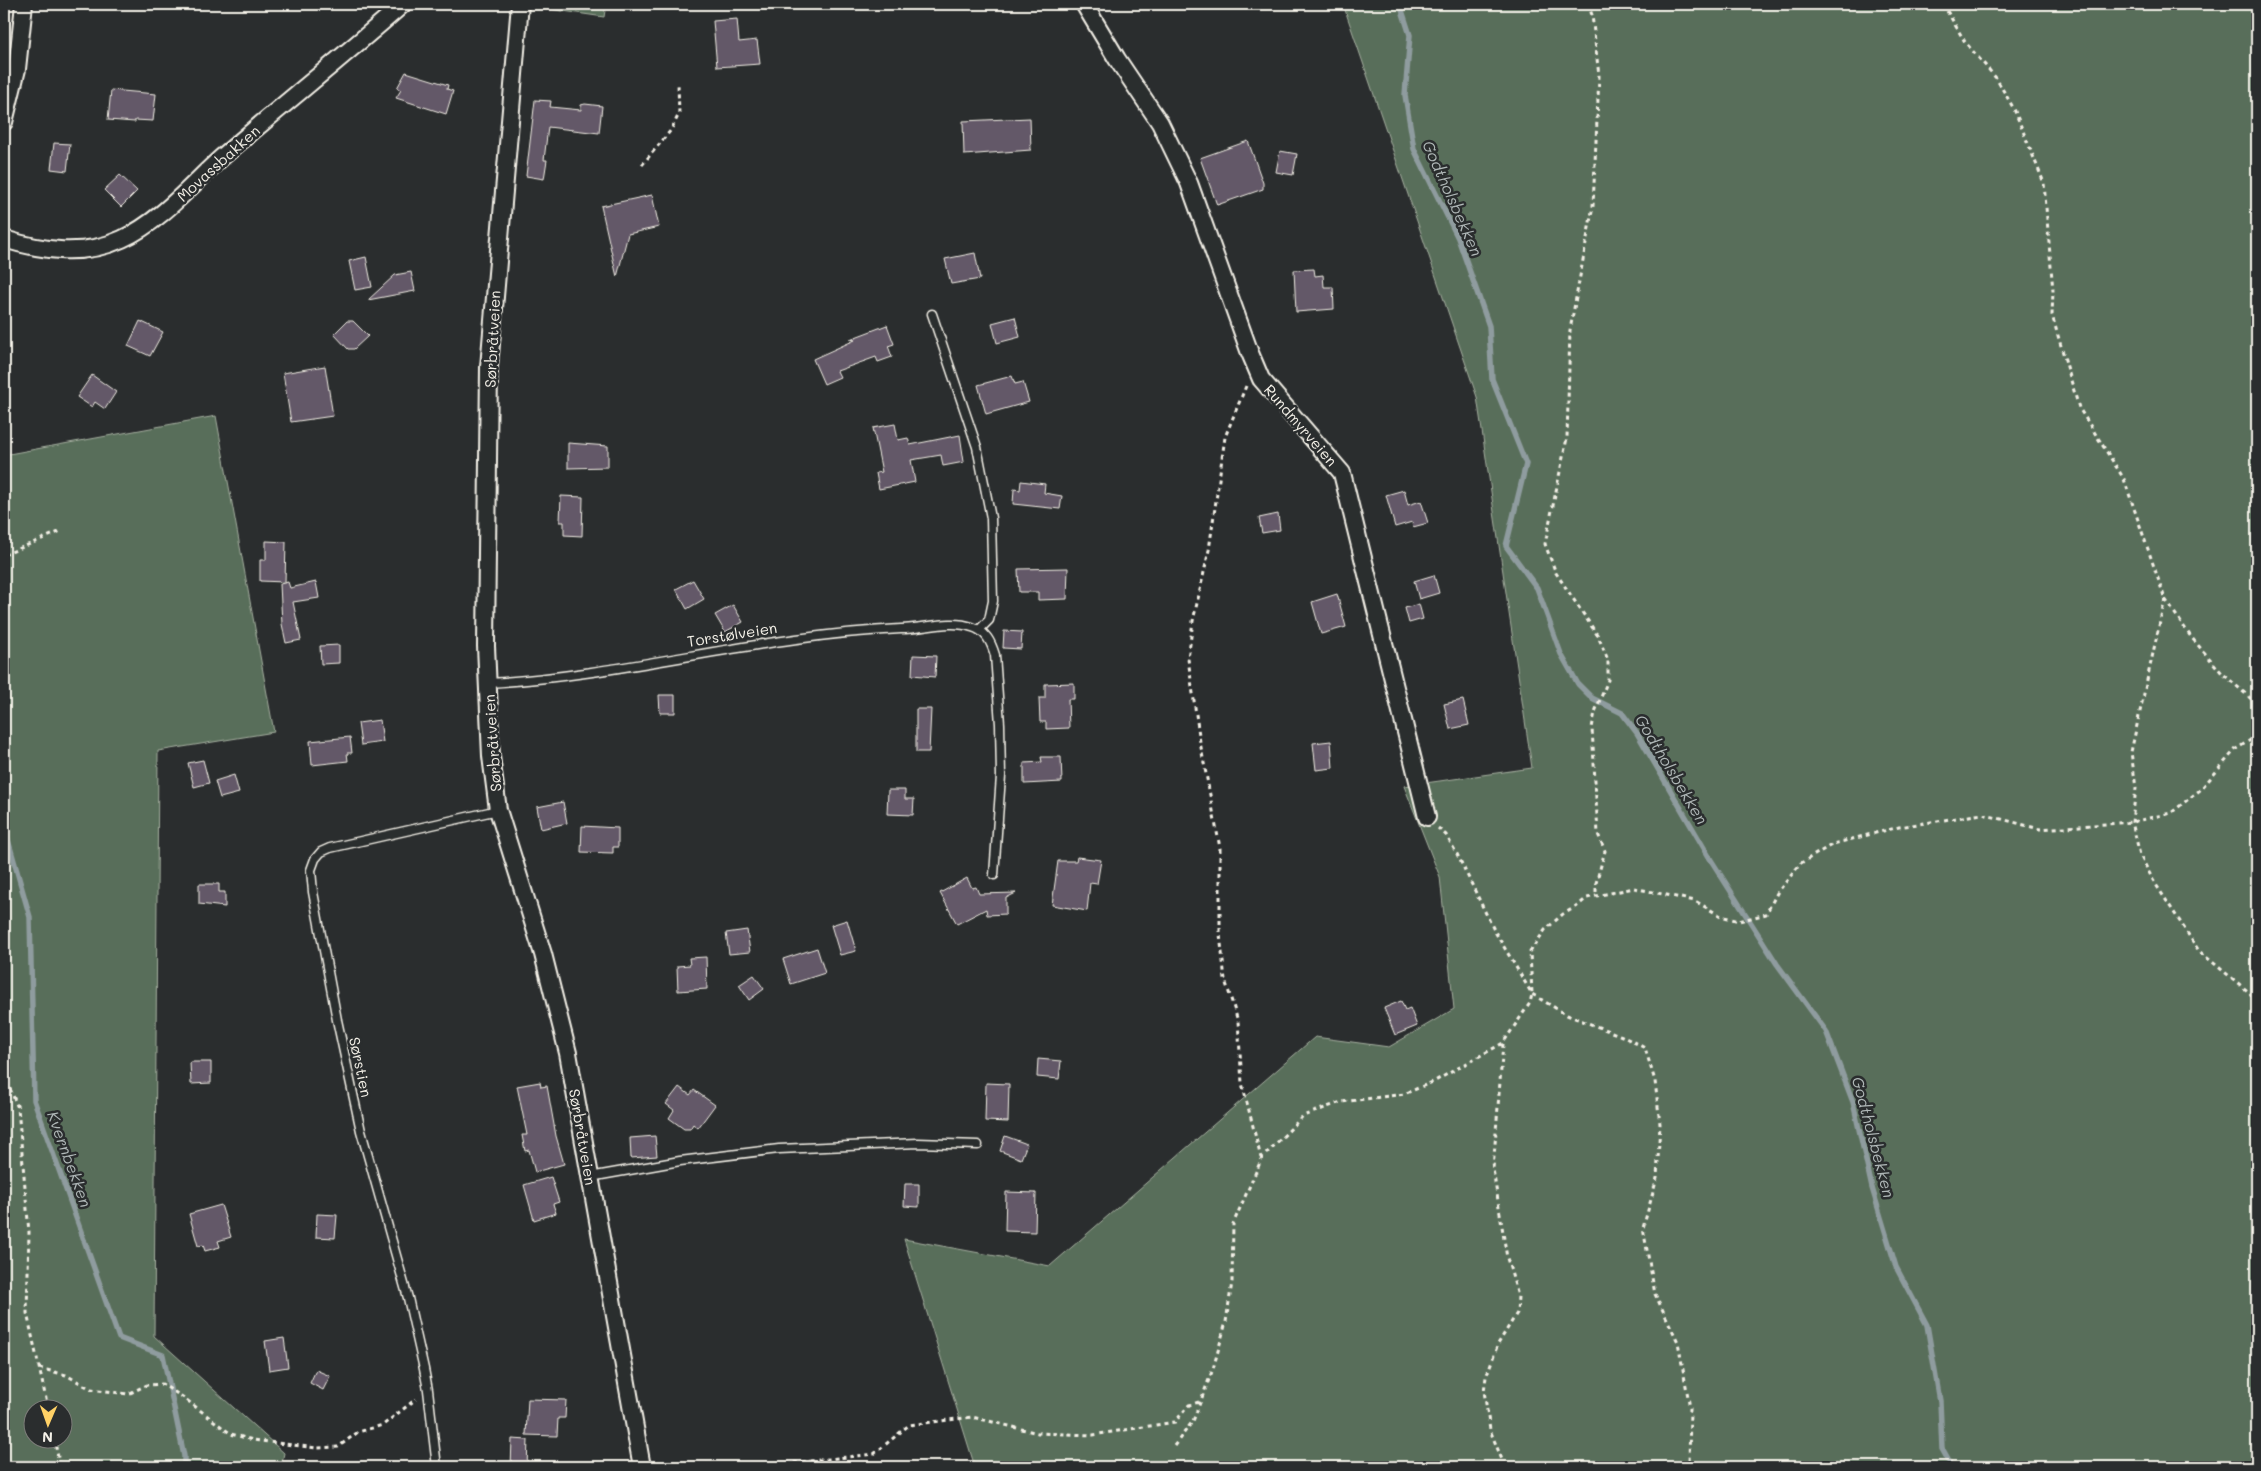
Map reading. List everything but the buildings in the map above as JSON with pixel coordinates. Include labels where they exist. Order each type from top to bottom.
[{"type":"street","points":[[4,122],[17,69],[24,4]]},
{"type":"street","name":"Movassbakken","points":[[4,239],[33,248],[68,251],[97,248],[122,239],[177,200],[220,160],[403,4]]},
{"type":"street","name":"Sørbråtveien","points":[[520,4],[489,367],[486,646],[490,756],[498,810],[556,1004],[568,1053],[641,1465]]},
{"type":"street","name":"Rundmyrveien","points":[[1084,4],[1160,123],[1182,167],[1261,379],[1342,473],[1427,817]]},
{"type":"lane","points":[[932,314],[977,447],[991,518],[994,601],[989,620],[980,629],[991,644],[994,655],[1000,724],[1001,806],[994,875]]},
{"type":"lane","name":"Torstølveien","points":[[488,683],[541,679],[820,634],[952,624],[980,629]]},
{"type":"lane","name":"Sørstien","points":[[437,1467],[428,1390],[408,1298],[361,1131],[337,1020],[313,892],[311,870],[314,859],[321,852],[330,848],[498,810]]},
{"type":"lane","points":[[590,1176],[680,1161],[779,1150],[918,1143],[978,1146]]},
{"type":"path","points":[[1588,4],[1592,15],[1599,76],[1593,206],[1570,330],[1567,438],[1545,544],[1556,573],[1598,636],[1608,660],[1608,680],[1595,712],[1592,728],[1598,834],[1605,852],[1596,883],[1596,896]]},
{"type":"path","points":[[1944,4],[1965,42],[1996,78],[2014,109],[2044,183],[2053,290],[2052,315],[2079,408],[2124,479],[2165,599],[2191,637],[2222,673],[2257,704]]},
{"type":"path","points":[[642,165],[671,130],[679,114],[678,83]]},
{"type":"path","points":[[1248,382],[1225,437],[1209,550],[1192,621],[1188,659],[1200,742],[1220,848],[1220,934],[1225,980],[1238,1021],[1242,1083],[1262,1158]]},
{"type":"path","points":[[4,555],[61,531]]},
{"type":"path","points":[[2165,599],[2131,752],[2136,788],[2132,822],[2140,855],[2153,880],[2198,951],[2250,993],[2257,1004]]},
{"type":"path","points":[[1174,1446],[1193,1421],[1213,1369],[1226,1322],[1232,1282],[1233,1224],[1262,1158],[1303,1116],[1341,1102],[1404,1094],[1435,1081],[1503,1043],[1530,1003],[1532,994],[1530,952],[1545,930],[1562,914],[1576,907],[1587,898],[1634,888],[1695,902],[1721,916],[1739,921],[1766,914],[1777,893],[1801,864],[1833,844],[1899,826],[1982,814],[2040,828],[2132,822],[2171,813],[2200,790],[2236,749],[2257,736]]},
{"type":"path","points":[[1427,817],[1446,835],[1494,930],[1532,994],[1567,1015],[1622,1036],[1645,1048],[1655,1081],[1660,1124],[1657,1178],[1643,1228],[1655,1294],[1678,1342],[1690,1408],[1689,1467]]},
{"type":"path","points":[[1503,1043],[1492,1169],[1507,1258],[1518,1296],[1517,1313],[1498,1344],[1486,1377],[1484,1391],[1490,1430],[1505,1467]]},
{"type":"path","points":[[4,1074],[18,1108],[29,1232],[27,1312],[46,1398]]},
{"type":"path","points":[[39,1368],[66,1375],[91,1389],[119,1393],[128,1394],[148,1385],[162,1384],[184,1398],[231,1434],[253,1440],[316,1448],[338,1447],[358,1432],[383,1425],[428,1390]]},
{"type":"path","points":[[641,1465],[765,1466],[874,1454],[909,1425],[972,1417],[1038,1433],[1094,1435],[1175,1422],[1189,1405],[1200,1402]]},
{"type":"path","points":[[56,1448],[60,1467]]},
{"type":"green space","points":[[550,4],[606,4],[604,17],[549,9]]},
{"type":"green space","points":[[1343,4],[2257,4],[2257,1467],[975,1467],[904,1239],[1050,1266],[1315,1037],[1389,1047],[1454,1009],[1440,877],[1404,786],[1532,768],[1477,397]]},
{"type":"green space","points":[[216,416],[274,732],[158,751],[154,1336],[284,1453],[281,1467],[4,1467],[4,445],[9,454]]},
{"type":"waterway","name":"Godtholsbekken","points":[[1400,4],[1410,35],[1405,95],[1414,149],[1458,238],[1489,326],[1492,379],[1526,464],[1506,546],[1537,588],[1561,654],[1578,684],[1592,698],[1622,713],[1637,733],[1711,860],[1777,964],[1826,1031],[1853,1102],[1872,1188],[1896,1267],[1927,1325],[1940,1401],[1942,1449],[1952,1467]]},
{"type":"waterway","name":"Kvernbekken","points":[[4,826],[30,917],[34,1100],[119,1338],[163,1355],[184,1456],[184,1467]]}]
